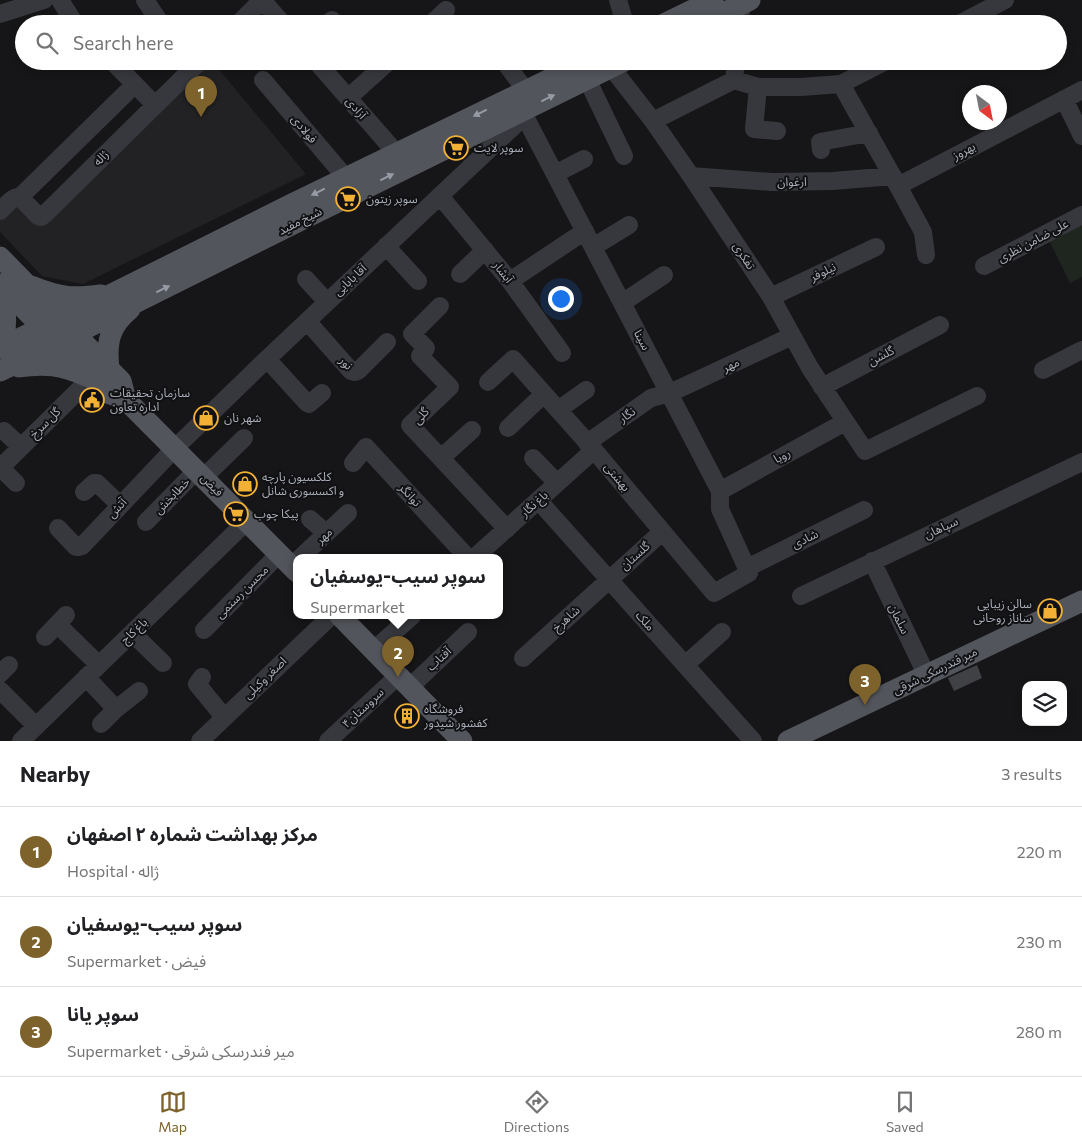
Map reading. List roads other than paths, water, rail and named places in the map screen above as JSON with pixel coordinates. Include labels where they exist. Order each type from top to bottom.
[{"type":"main road","points":[[682,15],[713,0]]},
{"type":"main road","points":[[727,15],[744,9]]},
{"type":"main road","name":"شیخ مفید","points":[[2,370],[67,339],[141,300],[301,210],[587,70]]},
{"type":"main road","name":"شیخ مفید","points":[[301,210],[346,178],[397,154],[524,101]]},
{"type":"main road","name":"شیخ مفید","points":[[0,348],[114,294],[272,225]]},
{"type":"main road","points":[[0,257],[61,318],[67,339]]},
{"type":"main road","points":[[0,284],[42,328],[67,339],[100,374]]},
{"type":"main road","points":[[26,284],[51,294],[66,297],[114,294]]},
{"type":"main road","points":[[0,291],[4,305],[6,325],[0,341]]},
{"type":"main road","points":[[100,374],[107,356],[109,337],[121,316],[141,300]]},
{"type":"main road","points":[[2,370],[36,364],[54,365],[100,374]]},
{"type":"main road","name":"فیض","points":[[100,374],[105,392],[126,400],[247,521],[293,562]]},
{"type":"main road","name":"میر فندرسکی شرقی","points":[[788,741],[1082,601]]},
{"type":"main road","points":[[343,619],[404,681],[454,738]]},
{"type":"street","points":[[0,14],[44,0]]},
{"type":"street","points":[[60,0],[69,15]]},
{"type":"street","points":[[145,0],[155,15]]},
{"type":"street","points":[[247,15],[262,0],[275,15]]},
{"type":"street","points":[[618,0],[622,15]]},
{"type":"street","points":[[976,15],[1005,0]]},
{"type":"street","points":[[441,15],[446,10]]},
{"type":"street","points":[[121,70],[155,105]]},
{"type":"street","name":"ژاله","points":[[20,198],[38,216],[44,215],[191,70]]},
{"type":"street","name":"آزادی","points":[[324,70],[397,154]]},
{"type":"street","points":[[348,98],[379,70]]},
{"type":"street","name":"سینا","points":[[508,70],[555,174],[720,491],[720,509],[748,571]]},
{"type":"street","points":[[587,70],[624,156]]},
{"type":"street","name":"تفکری","points":[[621,70],[771,297],[810,368],[865,451],[977,396]]},
{"type":"street","points":[[734,80],[735,70]]},
{"type":"street","points":[[653,121],[734,80],[758,87],[801,87],[841,84],[868,70]]},
{"type":"street","name":"فولادی","points":[[262,80],[346,178]]},
{"type":"street","points":[[841,84],[923,232],[926,255]]},
{"type":"street","points":[[758,87],[754,129],[777,131]]},
{"type":"street","name":"بهروز","points":[[896,181],[1082,90]]},
{"type":"street","points":[[0,211],[14,198],[20,198],[127,92]]},
{"type":"street","points":[[1064,99],[1082,136]]},
{"type":"street","name":"آقا بابایی","points":[[175,448],[516,124],[524,101]]},
{"type":"street","points":[[821,150],[820,142],[869,133]]},
{"type":"street","points":[[555,174],[584,159]]},
{"type":"street","name":"ارغوان","points":[[691,176],[772,182],[896,181]]},
{"type":"street","name":"آبشار","points":[[440,196],[486,250],[562,353]]},
{"type":"street","name":"علی ضامن نظری","points":[[984,266],[1082,215]]},
{"type":"street","points":[[593,247],[629,225]]},
{"type":"street","points":[[510,281],[585,231]]},
{"type":"street","points":[[386,246],[418,281]]},
{"type":"street","name":"نیلوفر","points":[[771,297],[876,246]]},
{"type":"street","points":[[460,274],[486,250]]},
{"type":"street","points":[[622,303],[664,275]]},
{"type":"street","points":[[306,279],[327,302]]},
{"type":"street","name":"گلی","points":[[440,306],[412,334],[426,348],[420,356],[450,387],[410,425],[507,528]]},
{"type":"street","name":"نور","points":[[307,321],[351,371],[358,371],[387,342]]},
{"type":"street","name":"گلشن","points":[[822,387],[940,325]]},
{"type":"street","name":"مهر","points":[[670,393],[792,336]]},
{"type":"street","points":[[1043,370],[1082,350]]},
{"type":"street","points":[[267,359],[307,403],[312,402],[322,393]]},
{"type":"street","name":"بهشتی","points":[[488,382],[513,359],[591,446],[714,593],[748,571]]},
{"type":"street","name":"گل سرخ","points":[[0,468],[100,374]]},
{"type":"street","points":[[558,410],[586,390]]},
{"type":"street","name":"نگار","points":[[591,446],[650,398],[670,393]]},
{"type":"street","points":[[508,428],[544,394]]},
{"type":"street","name":"رویا","points":[[720,491],[845,422]]},
{"type":"street","points":[[441,458],[472,430]]},
{"type":"street","points":[[4,431],[21,447]]},
{"type":"street","name":"خطابخش","points":[[146,522],[244,438]]},
{"type":"street","name":"باغ نگار","points":[[478,554],[557,483],[591,446]]},
{"type":"street","name":"توانگر","points":[[353,463],[366,447],[464,554]]},
{"type":"street","name":"آتش","points":[[58,528],[76,547],[82,546],[175,448]]},
{"type":"street","points":[[533,458],[557,483]]},
{"type":"street","name":"سپاهان","points":[[801,596],[1082,462]]},
{"type":"street","points":[[0,468],[16,483]]},
{"type":"street","points":[[84,492],[94,483],[97,483],[120,505]]},
{"type":"street","name":"ملک","points":[[538,500],[753,741]]},
{"type":"street","name":"شادی","points":[[748,571],[864,510]]},
{"type":"street","name":"مهر","points":[[302,554],[348,513]]},
{"type":"street","points":[[310,519],[326,533]]},
{"type":"street","name":"باغ کاج","points":[[21,741],[247,521]]},
{"type":"street","name":"گلستان","points":[[609,580],[662,532]]},
{"type":"street","name":"محسن رستمی","points":[[204,630],[293,562]]},
{"type":"street","name":"سلمان","points":[[872,562],[927,676]]},
{"type":"street","name":"شاهرخ","points":[[523,658],[609,580]]},
{"type":"street","name":"اصغر وکیلی","points":[[200,741],[328,619]]},
{"type":"street","points":[[374,650],[409,619]]},
{"type":"street","points":[[56,626],[93,671],[116,709]]},
{"type":"street","name":"آفتاب","points":[[404,681],[468,632]]},
{"type":"street","points":[[685,666],[722,632]]},
{"type":"street","points":[[132,633],[163,663]]},
{"type":"street","points":[[202,677],[197,684],[224,717]]},
{"type":"street","name":"سروستان۴","points":[[328,741],[404,681]]},
{"type":"street","points":[[0,690],[36,726]]},
{"type":"street","points":[[102,724],[116,709],[139,691]]},
{"type":"place","name":"مرکز بهداشت شماره ۲ اصفهان","points":[[201,117]]},
{"type":"place","name":"سوپر لایت","points":[[456,148]]},
{"type":"place","name":"سوپر زیتون","points":[[348,199]]},
{"type":"place","name":"سازمان تحقیقات اداره تعاون","points":[[92,400]]},
{"type":"place","name":"شهر نان","points":[[206,418]]},
{"type":"place","name":"کلکسیون پارچه و اکسسوری شانل","points":[[245,484]]},
{"type":"place","name":"پیکا چوب","points":[[236,514]]},
{"type":"place","name":"سالن زیبایی ساناز روحانی","points":[[1050,611]]},
{"type":"place","name":"سوپر سیب-یوسفیان","points":[[398,677]]},
{"type":"place","name":"سوپر یانا","points":[[865,705]]},
{"type":"place","name":"فروشگاه کفشور شیدور","points":[[407,716]]}]
